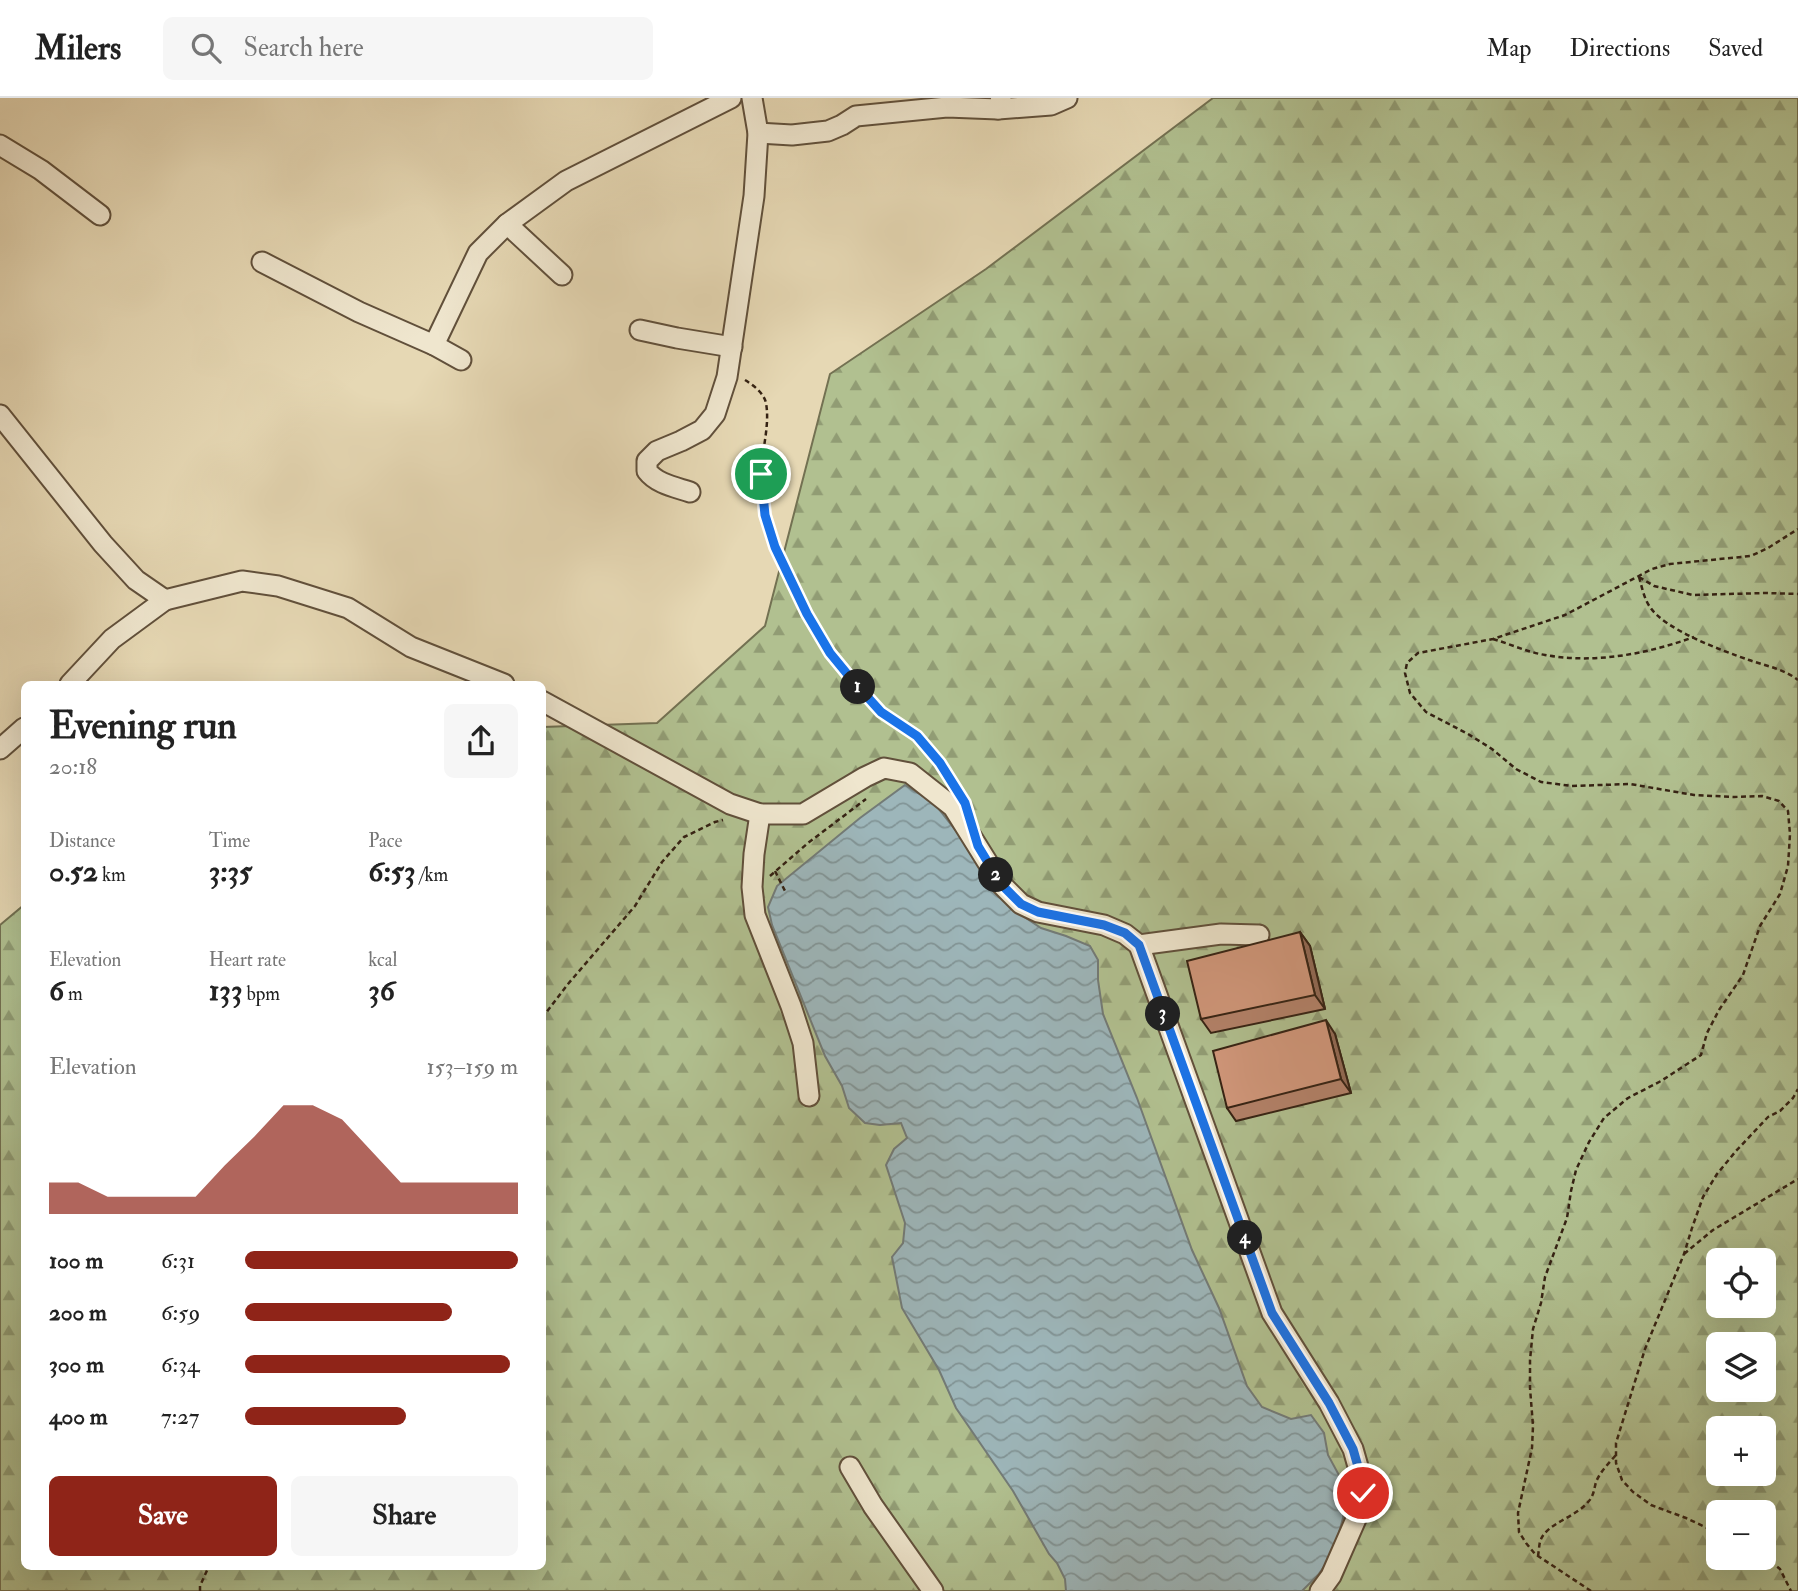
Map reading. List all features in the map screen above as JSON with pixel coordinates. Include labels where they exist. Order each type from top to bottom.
[{"type":"street","points":[[434,345],[478,253],[507,223],[566,181],[731,98]]},
{"type":"street","points":[[690,492],[651,476],[647,471],[647,461],[657,451],[702,430],[715,414],[732,347],[754,196],[758,133],[752,98]]},
{"type":"street","points":[[758,133],[792,135],[828,131],[856,116],[999,104],[1051,105],[1067,98]]},
{"type":"street","points":[[0,145],[41,170],[100,215]]},
{"type":"street","points":[[507,223],[562,275]]},
{"type":"street","points":[[262,262],[461,360]]},
{"type":"street","points":[[640,330],[732,347]]},
{"type":"street","points":[[0,415],[103,544],[136,580],[165,600]]},
{"type":"street","points":[[73,681],[112,639],[165,600],[242,581],[278,586],[348,608],[411,647],[496,681]]},
{"type":"street","points":[[546,703],[730,804],[760,814],[803,814],[884,768],[910,773],[953,807],[1001,884],[1021,904],[1038,912],[1104,925],[1125,933],[1139,945],[1272,1313],[1329,1403],[1353,1449],[1361,1477],[1363,1493],[1360,1510],[1331,1576],[1320,1591]]},
{"type":"street","points":[[0,749],[21,731]]},
{"type":"street","points":[[760,814],[752,887],[755,915],[803,1043],[809,1096]]},
{"type":"street","points":[[1139,945],[1221,934],[1259,935]]},
{"type":"street","points":[[850,1467],[873,1506],[933,1591]]},
{"type":"path","points":[[728,369],[754,386],[766,400],[761,474],[765,515],[775,547],[807,614],[830,653],[853,681],[881,712],[917,736],[940,763],[952,783]]},
{"type":"path","points":[[1591,1591],[1538,1556],[1519,1532],[1518,1513],[1532,1448],[1530,1388],[1533,1329],[1545,1277],[1567,1218],[1576,1170],[1604,1118],[1628,1098],[1661,1081],[1701,1055],[1707,1033],[1719,1010],[1744,975],[1760,926],[1780,894],[1788,866],[1788,811],[1779,801],[1762,796],[1694,795],[1630,784],[1572,786],[1541,782],[1516,769],[1468,734],[1426,712],[1410,693],[1405,673],[1407,663],[1418,653],[1493,639],[1565,615],[1652,569],[1670,564],[1751,556],[1798,530]]},
{"type":"path","points":[[1639,577],[1654,586],[1693,595],[1798,594]]},
{"type":"path","points":[[1639,577],[1648,606],[1670,626],[1746,659],[1789,673],[1798,680]]},
{"type":"path","points":[[1493,639],[1541,654],[1598,659],[1660,648],[1694,637]]},
{"type":"path","points":[[753,898],[775,871],[871,794]]},
{"type":"path","points":[[546,1013],[635,906],[662,862],[684,837],[715,822],[726,820]]},
{"type":"path","points":[[775,871],[786,893]]},
{"type":"path","points":[[1706,1527],[1651,1505],[1633,1492],[1622,1480],[1616,1463],[1616,1443],[1641,1360],[1684,1254],[1703,1197],[1717,1174],[1759,1126],[1768,1116],[1780,1111],[1798,1089]]},
{"type":"path","points":[[1684,1254],[1713,1230],[1798,1179]]},
{"type":"path","points":[[1538,1556],[1541,1539],[1590,1501],[1600,1475],[1616,1455]]},
{"type":"path","points":[[1776,1566],[1791,1591]]},
{"type":"path","points":[[200,1591],[207,1570]]},
{"type":"green space","points":[[1213,98],[1798,98],[1798,1591],[0,1591],[0,925],[21,908],[21,1570],[546,1570],[546,727],[657,723],[765,626],[830,374],[986,269]]},
{"type":"water","points":[[905,785],[934,803],[1023,916],[1041,928],[1090,946],[1098,960],[1103,1014],[1137,1098],[1192,1250],[1219,1308],[1247,1386],[1262,1407],[1291,1419],[1311,1415],[1324,1433],[1328,1455],[1347,1490],[1333,1554],[1302,1591],[1066,1591],[1065,1579],[1057,1563],[1049,1554],[1013,1491],[956,1408],[939,1370],[902,1308],[892,1257],[903,1243],[905,1223],[886,1165],[894,1149],[907,1138],[901,1123],[865,1123],[849,1108],[772,925],[768,907],[777,886]]},
{"type":"building","points":[[1300,932],[1315,995],[1201,1019],[1187,961]]},
{"type":"building","points":[[1326,1020],[1341,1079],[1227,1108],[1213,1051]]},
{"type":"route","points":[[761,474],[765,515],[775,547],[807,614],[830,653],[853,681],[881,712],[917,736],[940,763],[965,803],[978,846],[1001,884],[1021,904],[1038,912],[1104,925],[1125,933],[1139,945],[1272,1313],[1329,1403],[1353,1449],[1363,1493]]}]
